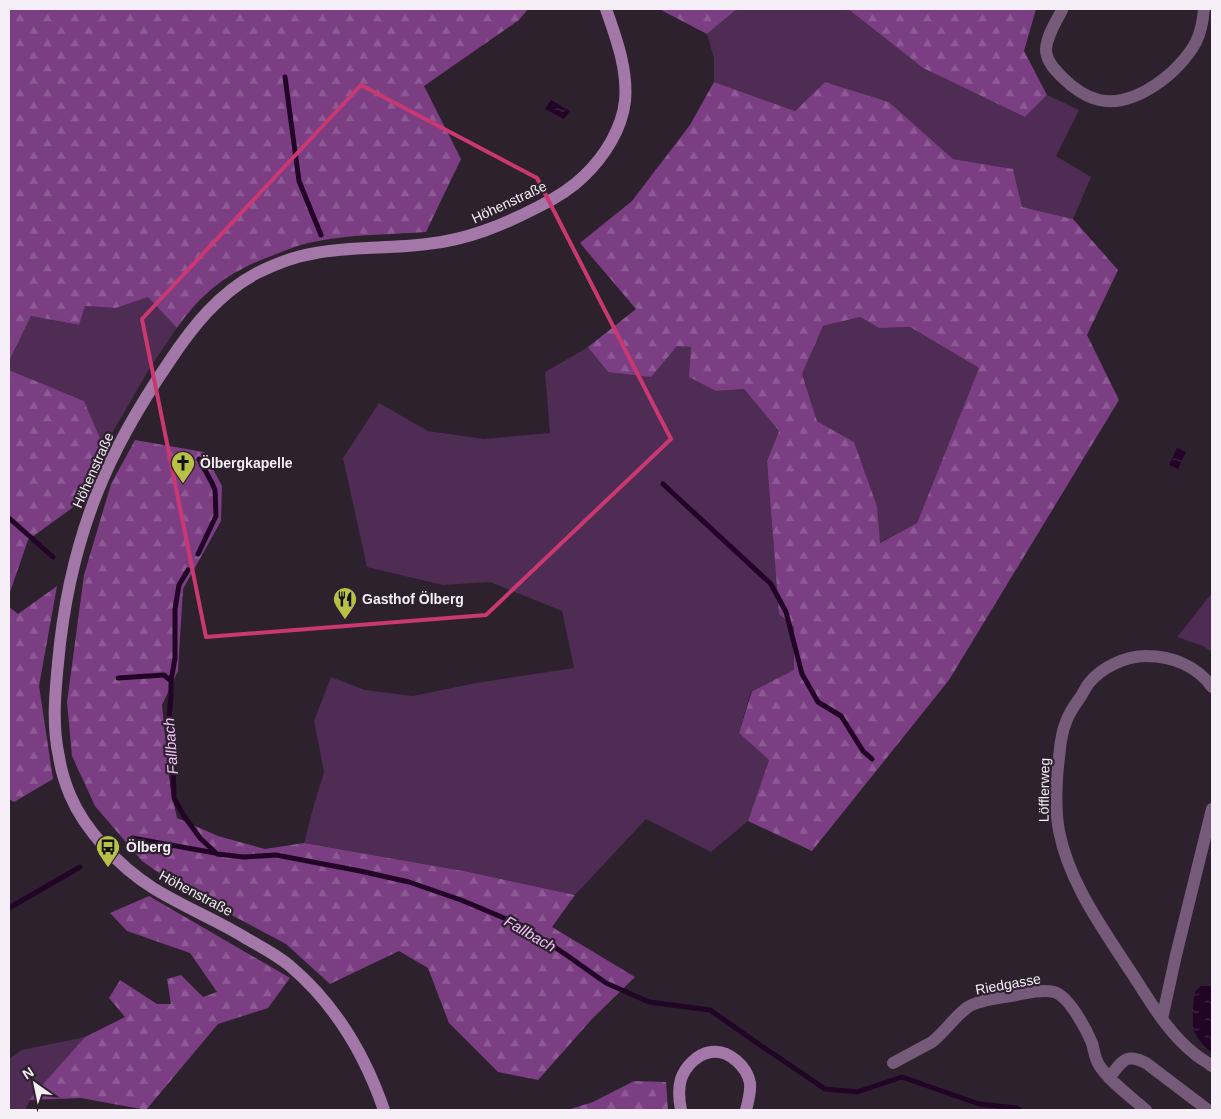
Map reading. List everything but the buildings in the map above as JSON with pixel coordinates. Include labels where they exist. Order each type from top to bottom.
[{"type":"street","name":"Höhenstraße","points":[[384,1110],[365,1064],[349,1035],[322,999],[290,966],[276,955],[152,887],[131,872],[104,846],[78,812],[65,782],[58,756],[55,732],[56,676],[63,622],[77,557],[95,496],[129,426],[152,386],[206,312],[226,294],[255,274],[298,257],[333,250],[428,244],[454,240],[492,228],[518,217],[574,185],[602,156],[616,133],[625,102],[622,59],[606,9]]},
{"type":"street","points":[[1062,10],[1049,37],[1046,49],[1053,68],[1069,83],[1089,96],[1098,100],[1109,101],[1143,93],[1168,76],[1184,61],[1200,33],[1204,9]]},
{"type":"street","name":"Löfflerweg","points":[[1212,687],[1206,679],[1188,666],[1158,656],[1140,656],[1122,661],[1102,672],[1090,682],[1066,722],[1063,730],[1056,786],[1059,832],[1071,871],[1089,907],[1162,1018],[1185,1045],[1212,1066]]},
{"type":"street","points":[[1162,1018],[1212,809]]},
{"type":"street","name":"Riedgasse","points":[[893,1062],[932,1042],[969,1007],[978,1003],[1036,991],[1051,991],[1065,999],[1082,1023],[1099,1064],[1109,1078],[1146,1110]]},
{"type":"street","points":[[681,1110],[679,1089],[681,1078],[687,1067],[693,1060],[710,1052],[719,1052],[732,1057],[747,1074],[750,1085],[746,1110]]},
{"type":"street","points":[[1109,1078],[1125,1060],[1133,1058],[1146,1063],[1208,1110]]},
{"type":"highlighted area","points":[[361,85],[537,178],[671,439],[486,615],[206,637],[142,319]]},
{"type":"shaded area","points":[[737,9],[848,9],[923,68],[1025,117],[1047,95],[1079,110],[1056,156],[1091,177],[1073,219],[1022,207],[1013,169],[953,159],[889,102],[825,82],[795,111],[714,82],[714,58],[707,34]]},
{"type":"shaded area","points":[[148,296],[177,328],[151,366],[104,447],[84,401],[9,370],[9,361],[31,316],[78,325],[85,306],[116,308]]},
{"type":"shaded area","points":[[860,317],[879,328],[910,327],[979,368],[917,523],[879,543],[877,506],[854,442],[817,421],[802,374],[823,326]]},
{"type":"shaded area","points":[[677,345],[691,347],[716,391],[744,389],[779,431],[767,461],[779,614],[794,627],[794,670],[751,691],[739,733],[769,760],[748,821],[711,852],[646,819],[575,895],[469,872],[304,843],[324,772],[314,721],[331,677],[365,690],[413,696],[476,683],[574,668],[562,611],[490,582],[443,585],[367,567],[343,458],[379,403],[428,431],[484,439],[550,433],[545,372],[588,347],[608,372]]},
{"type":"shaded area","points":[[1212,593],[1212,652],[1203,646],[1177,637]]},
{"type":"shaded area","points":[[85,1037],[30,1100],[25,1110],[9,1110],[9,1059],[22,1050]]},
{"type":"green space","points":[[9,9],[528,9],[519,20],[424,86],[461,159],[426,232],[363,235],[316,241],[263,259],[234,273],[210,291],[198,302],[177,328],[148,297],[116,308],[85,306],[79,325],[31,316],[9,361]]},
{"type":"green space","points":[[659,9],[737,9],[707,34]]},
{"type":"green space","points":[[848,9],[1036,9],[1024,51],[1047,95],[1025,117],[923,68]]},
{"type":"green space","points":[[714,82],[795,111],[825,82],[889,102],[953,159],[1013,169],[1022,207],[1073,219],[1118,270],[1087,335],[1119,400],[949,680],[812,851],[748,821],[769,760],[739,733],[752,691],[794,670],[794,627],[779,614],[767,461],[779,431],[744,389],[716,391],[689,377],[691,347],[677,346],[651,377],[608,372],[588,347],[636,309],[580,243],[632,201],[690,125]],"holes":[[[860,317],[879,328],[910,327],[979,368],[917,523],[880,543],[877,506],[854,442],[817,421],[802,374],[823,326]]]},
{"type":"green space","points":[[9,370],[84,401],[104,447],[79,503],[28,540],[9,595]]},
{"type":"green space","points":[[135,440],[204,452],[222,486],[221,521],[183,589],[178,671],[162,705],[170,786],[177,818],[218,836],[265,849],[304,843],[469,872],[575,895],[552,927],[635,977],[592,1019],[538,1080],[498,1072],[449,1023],[428,968],[399,951],[330,984],[286,944],[179,887],[142,861],[95,806],[72,756],[67,702],[84,575],[111,484]]},
{"type":"green space","points":[[57,586],[39,686],[53,779],[14,802],[9,799],[9,607],[18,614]]},
{"type":"green space","points":[[149,896],[290,978],[268,1008],[218,1024],[146,1110],[81,1098],[29,1100],[85,1037],[125,1017],[109,998],[120,980],[157,1004],[171,1004],[167,979],[181,975],[203,997],[217,992],[190,953],[127,931],[110,913]]},
{"type":"green space","points":[[634,1081],[666,1082],[668,1110],[567,1110],[593,1102]]},
{"type":"water","points":[[551,100],[570,111],[564,119],[545,109]]},
{"type":"water","points":[[1177,448],[1186,452],[1178,469],[1169,465]]},
{"type":"water","points":[[1201,986],[1212,986],[1212,1052],[1200,1040],[1193,1029],[1194,995],[1195,991]]},
{"type":"waterway","points":[[285,77],[299,181],[321,235]]},
{"type":"waterway","points":[[198,554],[216,516],[215,490],[199,459]]},
{"type":"waterway","points":[[663,484],[771,584],[786,612],[802,674],[818,702],[841,716],[863,751],[872,759]]},
{"type":"waterway","name":"Fallbach","points":[[9,518],[53,557]]},
{"type":"waterway","points":[[171,681],[175,658],[175,609],[179,585],[188,570]]},
{"type":"waterway","name":"Fallbach","points":[[118,678],[164,675],[171,681],[168,727],[173,760],[174,798],[200,838],[217,854],[244,857],[276,855],[409,882],[461,900],[523,926],[606,983],[649,1002],[710,1010],[825,1089],[857,1092],[902,1077],[979,1104],[1017,1108],[1020,1110]]},
{"type":"waterway","points":[[132,838],[215,853]]},
{"type":"waterway","points":[[9,908],[80,867]]},
{"type":"place","name":"Ölbergkapelle","points":[[183,484]]},
{"type":"place","name":"Gasthof Ölberg","points":[[345,620]]},
{"type":"place","name":"Ölberg","points":[[108,868]]}]
